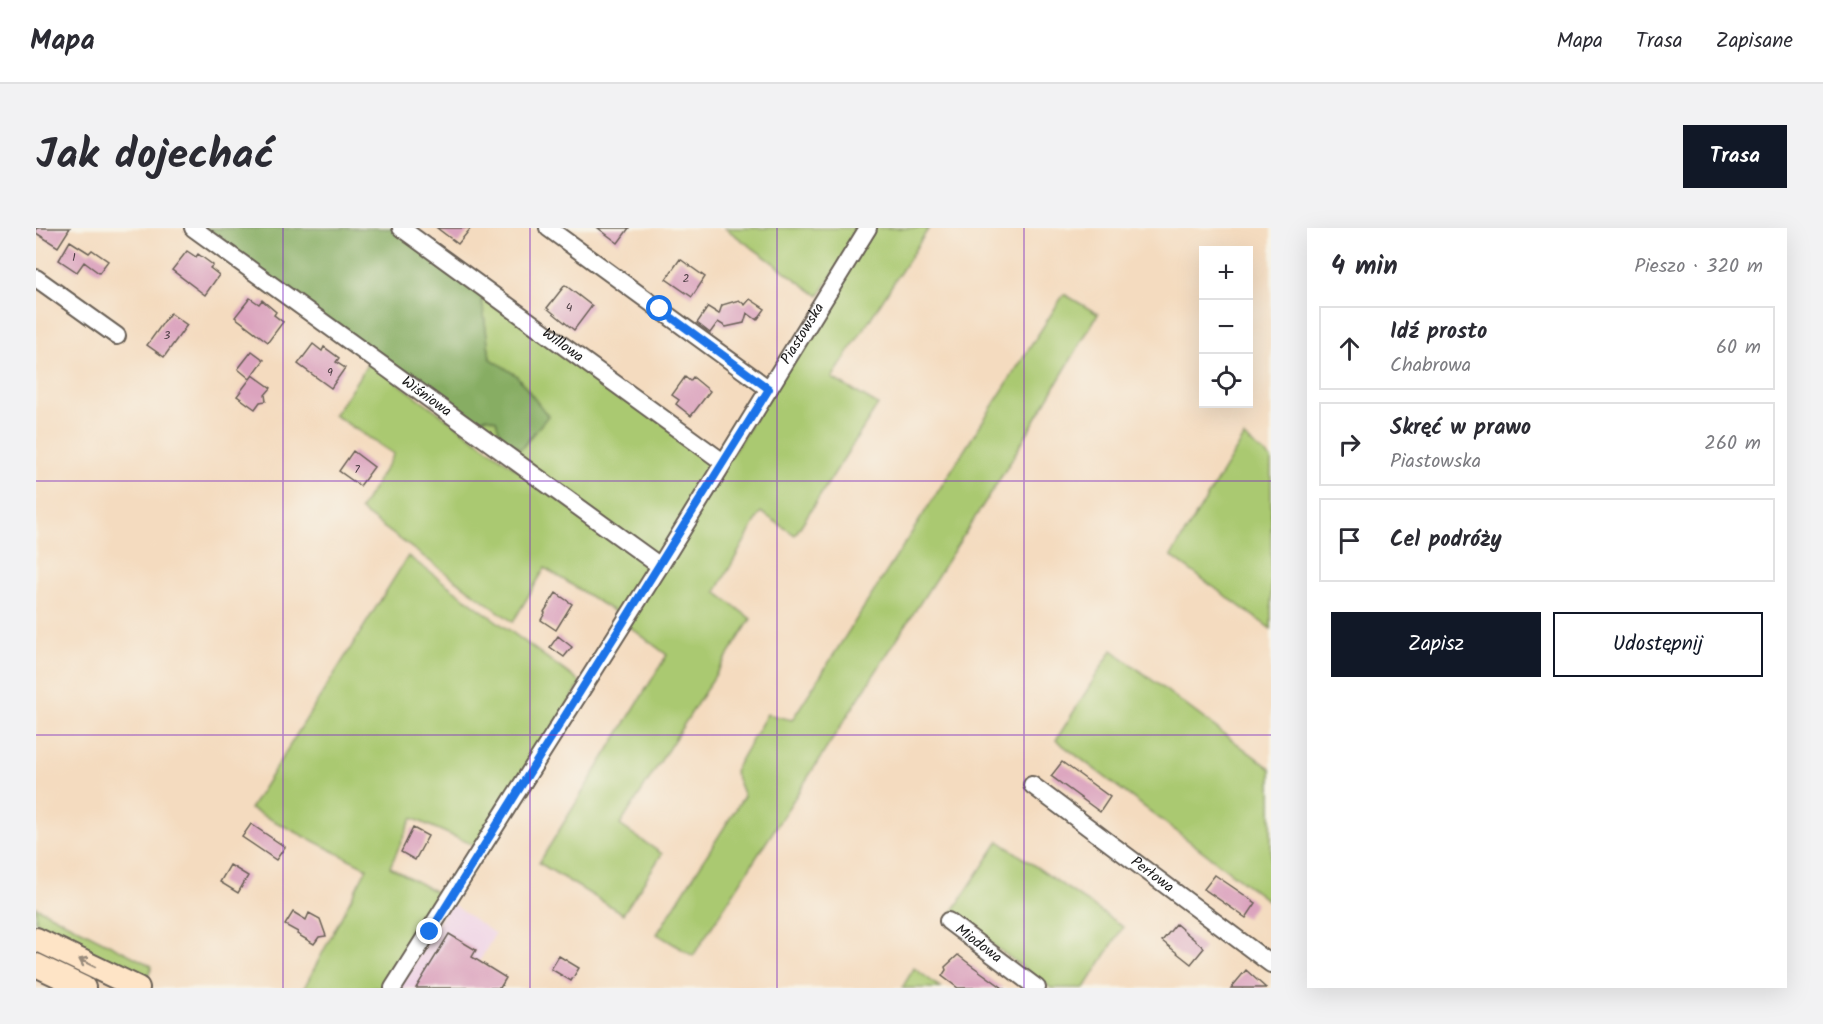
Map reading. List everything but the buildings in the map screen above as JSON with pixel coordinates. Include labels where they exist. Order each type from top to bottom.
[{"type":"main road","points":[[36,939],[138,988]]},
{"type":"main road","points":[[36,964],[84,988]]},
{"type":"street","name":"Wiśniowa","points":[[193,228],[660,566]]},
{"type":"street","name":"Willowa","points":[[401,228],[723,462]]},
{"type":"street","points":[[548,228],[769,389]]},
{"type":"street","name":"Piastowska","points":[[393,988],[660,566],[868,228]]},
{"type":"street","points":[[36,278],[117,336]]},
{"type":"street","name":"Perłowa","points":[[1032,785],[1271,964]]},
{"type":"street","name":"Miodowa","points":[[948,921],[1037,988]]},
{"type":"shaded area","points":[[451,903],[495,934],[464,988],[397,988]]},
{"type":"green space","points":[[200,228],[394,228],[481,294],[490,358],[517,376],[548,416],[521,449],[501,438],[496,420],[487,417],[469,424]]},
{"type":"green space","points":[[725,228],[863,228],[819,296]]},
{"type":"green space","points":[[873,228],[929,228],[832,378],[878,405],[795,535],[761,512],[716,592],[751,619],[620,825],[662,854],[623,914],[539,863],[667,655],[626,624]]},
{"type":"green space","points":[[481,294],[719,463],[659,561],[469,424],[487,417],[497,420],[517,376],[490,358]]},
{"type":"green space","points":[[1064,294],[1098,314],[1003,474],[693,956],[657,934],[744,796],[734,771],[767,714],[792,720]]},
{"type":"green space","points":[[369,362],[653,568],[621,616],[545,568],[513,622],[360,510],[394,454],[334,415]]},
{"type":"green space","points":[[1244,437],[1271,459],[1271,629],[1171,556]]},
{"type":"green space","points":[[408,556],[581,683],[478,847],[412,818],[390,867],[447,898],[388,988],[304,988],[367,868],[250,809]]},
{"type":"green space","points":[[1112,650],[1271,769],[1271,903],[1056,740]]},
{"type":"green space","points":[[999,841],[1123,927],[1085,988],[1051,988],[951,914]]},
{"type":"green space","points":[[36,907],[152,966],[146,980],[36,922]]},
{"type":"green space","points":[[914,968],[941,988],[902,988]]},
{"type":"route","points":[[430,932],[769,389],[660,309]]}]
